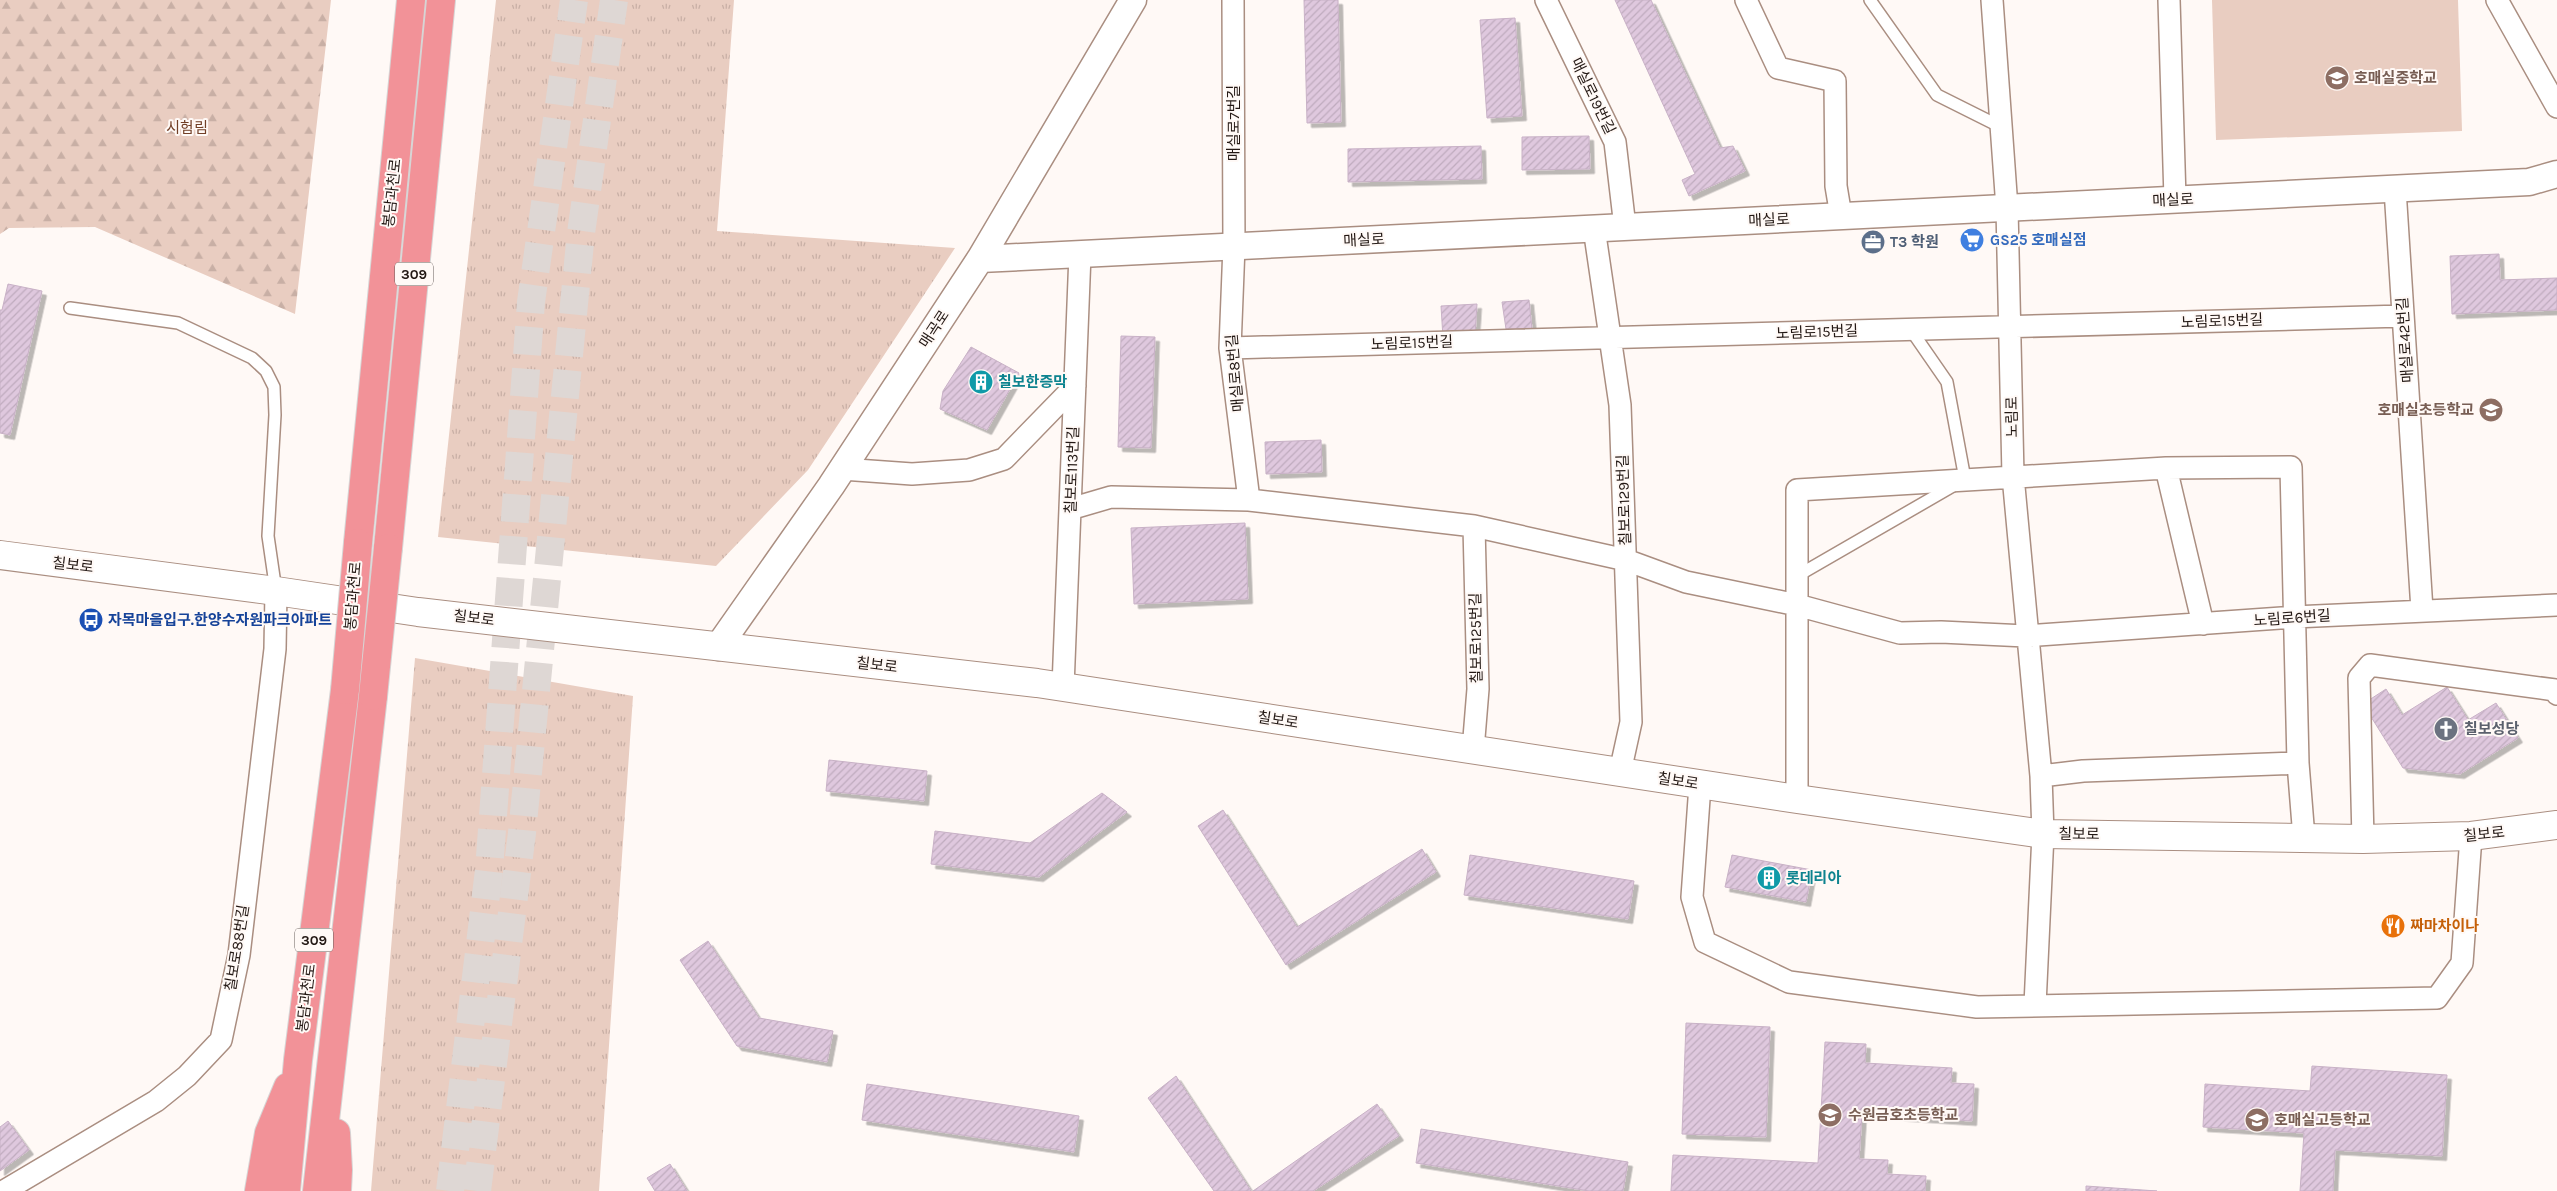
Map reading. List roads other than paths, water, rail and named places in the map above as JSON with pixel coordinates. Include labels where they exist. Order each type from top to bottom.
[{"type":"highway","name":"봉담과천로","points":[[286,1191],[298,1060],[345,690],[411,0]]},
{"type":"highway","name":"봉담과천로","points":[[317,1191],[373,696],[441,0]]},
{"type":"highway","points":[[259,1191],[269,1133],[298,1060]]},
{"type":"highway","points":[[331,1066],[338,1170],[337,1191]]},
{"type":"main road","name":"칠보로","points":[[0,556],[276,591],[418,612],[1063,687],[1797,800],[2043,834],[2363,839],[2470,836],[2557,825]]},
{"type":"street","name":"매곡로","points":[[718,647],[842,469],[980,259],[1133,0]]},
{"type":"street","name":"매실로7번길","points":[[1233,0],[1234,246]]},
{"type":"street","name":"매실로19번길","points":[[1546,0],[1615,142],[1625,227]]},
{"type":"street","points":[[1746,0],[1778,68],[1835,81],[1836,186],[1840,216]]},
{"type":"street","name":"노림로","points":[[1992,0],[2007,208],[2013,476],[2026,636],[2041,776],[2043,834],[2034,1005]]},
{"type":"street","points":[[2169,0],[2175,200]]},
{"type":"street","points":[[2497,0],[2557,107]]},
{"type":"street","name":"매실로","points":[[980,259],[2529,182],[2557,174]]},
{"type":"street","name":"매실로42번길","points":[[2395,188],[2422,610]]},
{"type":"street","name":"칠보로129번길","points":[[1594,228],[1620,405],[1631,722],[1620,772]]},
{"type":"street","name":"매실로8번길","points":[[1234,246],[1230,348],[1249,500]]},
{"type":"street","name":"칠보로113번길","points":[[1063,687],[1080,254]]},
{"type":"street","name":"노림로15번길","points":[[1230,348],[2403,316]]},
{"type":"street","points":[[842,469],[912,474],[969,470],[1004,459],[1075,386]]},
{"type":"street","points":[[2166,468],[2204,624]]},
{"type":"street","points":[[1797,800],[1797,490],[2166,468],[2291,468],[2298,763],[2304,838]]},
{"type":"street","name":"노림로6번길","points":[[1070,509],[1110,498],[1249,500],[1474,526],[1626,560],[1686,582],[1797,605],[1900,634],[1941,632],[2026,636],[2294,617],[2557,605]]},
{"type":"street","name":"칠보로125번길","points":[[1473,750],[1478,689],[1474,526]]},
{"type":"street","name":"칠보로88번길","points":[[4,1191],[156,1101],[186,1076],[221,1040],[240,945],[275,649],[276,591]]},
{"type":"street","points":[[2363,839],[2359,678],[2370,665],[2555,690],[2557,694]]},
{"type":"street","points":[[2041,776],[2083,771],[2298,763]]},
{"type":"street","points":[[1700,785],[1692,897],[1705,942],[1789,982],[1977,1007],[2437,998],[2462,963],[2470,836]]},
{"type":"lane","points":[[1870,0],[1937,95],[2001,127]]},
{"type":"lane","points":[[70,308],[178,324],[252,358],[266,371],[274,387],[275,415],[268,536],[276,591]]},
{"type":"lane","points":[[1797,576],[1965,479],[1947,382],[1911,330]]},
{"type":"tunnel","points":[[450,1191],[489,870],[531,302],[574,0]]},
{"type":"tunnel","points":[[477,1191],[522,833],[581,233],[614,0]]},
{"type":"place","name":"호매실중학교","points":[[2337,78]]},
{"type":"place","name":"GS25 호매실점","points":[[1972,240]]},
{"type":"place","name":"T3 학원","points":[[1873,242]]},
{"type":"place","name":"칠보한증막","points":[[981,382]]},
{"type":"place","name":"호매실초등학교","points":[[2491,410]]},
{"type":"place","name":"자목마을입구.한양수자원파크아파트","points":[[91,620]]},
{"type":"place","name":"칠보성당","points":[[2446,729]]},
{"type":"place","name":"롯데리아","points":[[1769,878]]},
{"type":"place","name":"짜마차이나","points":[[2393,926]]},
{"type":"place","name":"수원금호초등학교","points":[[1830,1115]]},
{"type":"place","name":"호매실고등학교","points":[[2257,1120]]},
{"type":"park label","name":"시험림","points":[[187,128]]}]
